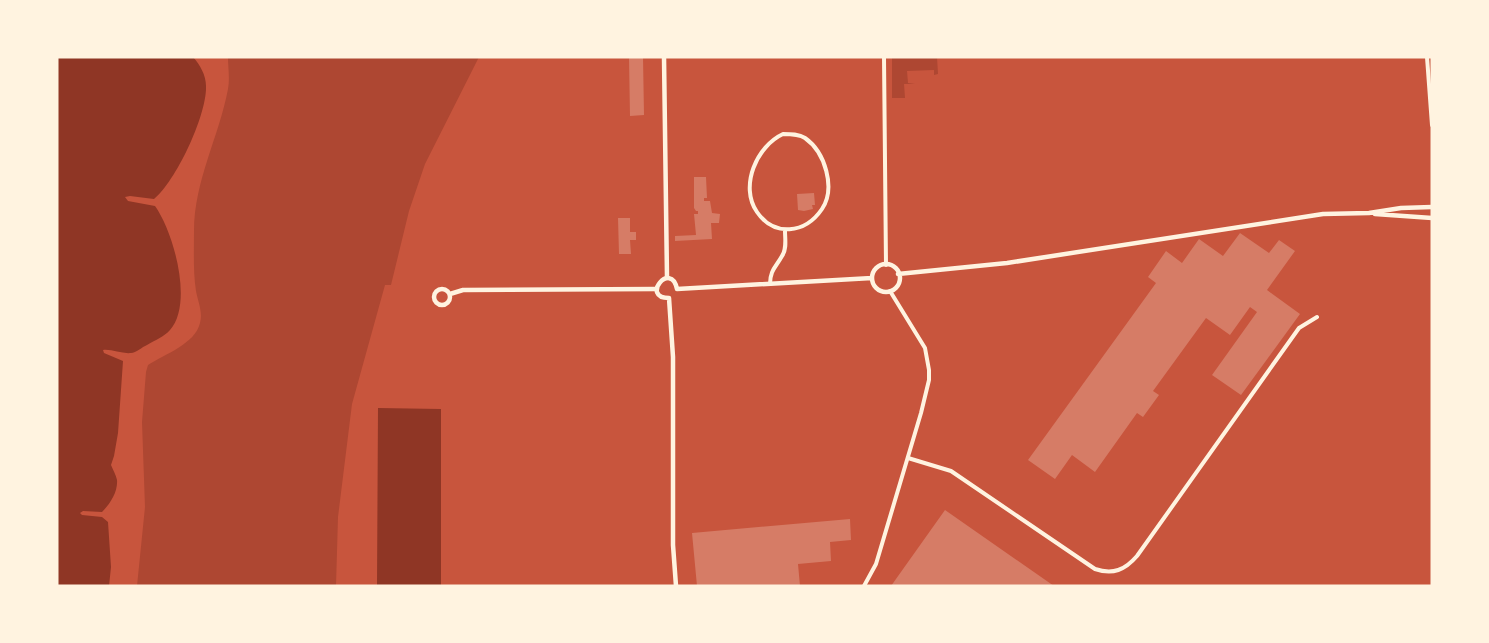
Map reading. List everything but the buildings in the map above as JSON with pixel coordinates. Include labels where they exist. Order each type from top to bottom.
[{"type":"main road","points":[[663,57],[667,278]]},
{"type":"main road","points":[[898,274],[1029,260],[1323,214],[1369,213],[1401,208],[1432,207]]},
{"type":"main road","points":[[1369,213],[1432,218]]},
{"type":"main road","points":[[886,265],[896,270],[898,274],[898,284],[890,291],[874,287],[872,278],[876,268],[886,265]]},
{"type":"main road","points":[[667,278],[675,282],[677,289],[675,295],[669,298],[662,297],[657,289],[659,282],[667,278]]},
{"type":"main road","points":[[677,289],[872,278]]},
{"type":"main road","points":[[450,294],[463,290],[657,289]]},
{"type":"main road","points":[[669,298],[673,357],[673,545],[676,586]]},
{"type":"street","points":[[884,57],[886,265]]},
{"type":"street","points":[[1426,57],[1432,125]]},
{"type":"street","points":[[783,134],[794,134],[804,138],[816,149],[827,175],[827,195],[823,208],[814,218],[785,231],[770,226],[762,219],[752,200],[750,189],[752,175],[763,149],[772,139],[783,134]]},
{"type":"street","points":[[770,284],[772,270],[783,256],[786,247],[785,231]]},
{"type":"street","points":[[864,586],[876,564],[908,458],[924,400],[929,370],[925,348],[890,291]]},
{"type":"street","points":[[908,458],[951,471],[1095,569],[1116,571],[1131,563],[1137,556],[1299,328],[1317,316]]},
{"type":"shaded area","points":[[57,57],[193,57],[202,70],[206,82],[205,98],[196,130],[172,178],[154,199],[125,197],[128,201],[155,206],[162,217],[174,249],[181,285],[177,318],[170,330],[162,337],[133,353],[103,350],[104,353],[123,361],[118,433],[111,465],[117,478],[117,484],[113,498],[102,512],[83,511],[80,513],[102,517],[108,522],[111,567],[109,586],[57,586]]},
{"type":"shaded area","points":[[228,57],[479,57],[425,164],[409,211],[391,285],[385,285],[352,404],[338,517],[336,586],[137,586],[145,507],[142,422],[146,372],[148,365],[186,343],[200,323],[201,311],[194,269],[195,213],[202,177],[228,89]]},
{"type":"shaded area","points":[[892,57],[937,57],[938,74],[934,75],[934,70],[907,71],[908,83],[915,84],[904,84],[905,98],[892,98]]},
{"type":"shaded area","points":[[378,408],[441,409],[441,586],[377,586]]}]
